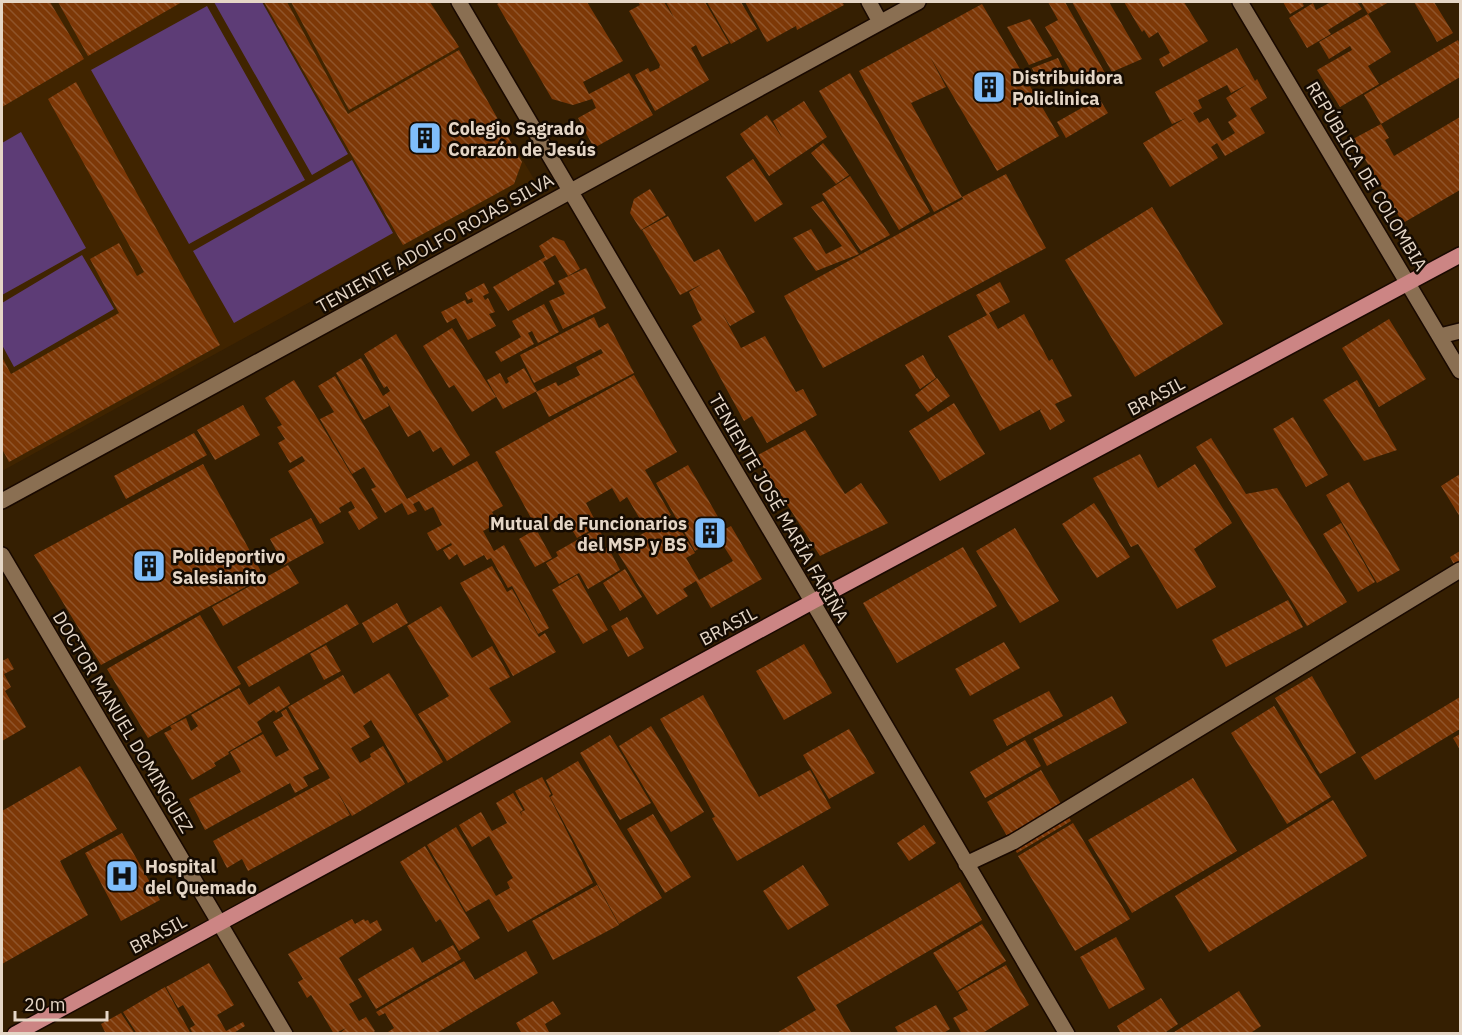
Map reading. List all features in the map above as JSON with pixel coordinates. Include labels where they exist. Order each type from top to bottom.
[{"type":"main road","name":"BRASIL","points":[[15,1034],[812,602],[1459,258]]},
{"type":"street","name":"TENIENTE JOSÉ MARÍA FARIÑA","points":[[459,2],[1067,1034]]},
{"type":"street","points":[[869,2],[880,22]]},
{"type":"street","name":"TENIENTE ADOLFO ROJAS SILVA","points":[[2,501],[918,2]]},
{"type":"street","name":"REPÚBLICA DE COLOMBIA","points":[[1240,2],[1461,371]]},
{"type":"street","points":[[1440,336],[1461,331]]},
{"type":"street","name":"DOCTOR MANUEL DOMINGUEZ","points":[[2,555],[285,1034]]},
{"type":"street","points":[[966,864],[1013,842],[1461,570]]},
{"type":"shaded area","points":[[2,2],[428,2],[534,179],[2,471]]},
{"type":"shaded area","points":[[214,2],[262,2],[348,154],[312,175]]},
{"type":"shaded area","points":[[207,6],[305,180],[189,244],[91,70]]},
{"type":"shaded area","points":[[21,132],[86,248],[2,295],[2,143]]},
{"type":"shaded area","points":[[352,160],[393,233],[234,323],[193,251]]},
{"type":"shaded area","points":[[82,255],[114,309],[14,367],[2,345],[2,303]]},
{"type":"building","points":[[2,2],[50,2],[84,59],[2,107]]},
{"type":"building","points":[[58,2],[182,2],[88,56]]},
{"type":"building","name":"Colegio Sagrado Corazón de Jesús","points":[[264,2],[287,2],[348,114],[459,50],[522,162],[514,184],[403,245]]},
{"type":"building","points":[[291,2],[430,2],[459,47],[349,110]]},
{"type":"building","points":[[501,2],[587,2],[623,61],[583,82],[589,94],[629,73],[653,115],[594,148],[578,118],[596,108],[592,99],[573,105],[552,99],[497,4]]},
{"type":"building","points":[[638,2],[664,2],[674,18],[666,2],[705,2],[729,43],[702,57],[696,45],[691,48],[709,80],[655,111],[635,75],[648,68],[650,72],[659,68],[660,65],[629,11],[640,5]]},
{"type":"building","points":[[707,2],[741,2],[757,29],[731,44]]},
{"type":"building","points":[[745,2],[842,2],[844,5],[797,30],[796,26],[767,42]]},
{"type":"building","points":[[1048,2],[1065,2],[1105,73],[1080,87],[1045,27],[1058,20]]},
{"type":"building","points":[[1072,2],[1109,2],[1142,59],[1112,72]]},
{"type":"building","points":[[1124,2],[1184,2],[1208,41],[1163,67],[1159,59],[1170,53],[1158,32],[1149,38],[1144,30],[1142,32]]},
{"type":"building","points":[[1283,2],[1302,2],[1304,6],[1290,14]]},
{"type":"building","points":[[1331,2],[1357,2],[1362,9],[1328,30],[1331,34],[1307,48],[1289,18],[1313,3],[1316,10]]},
{"type":"building","points":[[1361,2],[1389,2],[1368,14]]},
{"type":"building","points":[[1414,2],[1434,2],[1453,33],[1437,42]]},
{"type":"building","name":"Distribuidora Policlinica","points":[[982,4],[1059,136],[997,171],[929,55],[946,87],[911,103],[962,197],[934,212],[859,71]]},
{"type":"building","points":[[1368,14],[1391,52],[1368,66],[1379,84],[1340,107],[1317,70],[1352,50],[1350,46],[1329,59],[1319,42]]},
{"type":"building","points":[[1030,19],[1052,56],[1029,65],[1007,27]]},
{"type":"building","points":[[1458,40],[1460,77],[1381,124],[1364,95]]},
{"type":"building","points":[[1237,48],[1267,98],[1250,108],[1265,133],[1225,156],[1217,143],[1211,147],[1218,158],[1170,187],[1143,143],[1186,118],[1172,124],[1155,92]],"holes":[[[1248,84],[1226,98],[1237,116],[1228,122],[1235,133],[1222,141],[1208,118],[1199,123],[1193,113],[1202,108],[1198,100],[1227,85],[1231,93]]]},
{"type":"building","points":[[1058,58],[1064,71],[1038,82],[1032,68]]},
{"type":"building","points":[[850,73],[930,212],[899,230],[819,91]]},
{"type":"building","points":[[76,82],[220,345],[9,462],[2,449],[2,357],[11,374],[119,313],[90,259],[119,243],[137,276],[144,272],[48,99]]},
{"type":"building","points":[[1099,98],[1108,113],[1066,138],[1057,122]]},
{"type":"building","points":[[804,101],[827,137],[769,176],[740,134],[767,115],[783,139],[773,121]]},
{"type":"building","points":[[1460,117],[1460,190],[1403,223],[1353,139],[1381,124],[1389,138],[1385,140],[1394,156]]},
{"type":"building","points":[[823,143],[849,175],[836,184],[811,153]]},
{"type":"building","points":[[753,159],[783,204],[755,222],[726,177]]},
{"type":"building","points":[[1006,174],[1046,248],[823,368],[784,296]]},
{"type":"building","points":[[850,176],[890,235],[861,251],[822,194]]},
{"type":"building","points":[[650,189],[666,215],[641,230],[630,213],[634,199]]},
{"type":"building","points":[[823,201],[859,254],[816,271],[793,238],[811,229],[826,254],[842,246],[811,207]]},
{"type":"building","points":[[1152,207],[1223,324],[1135,377],[1065,260]]},
{"type":"building","points":[[668,216],[694,262],[719,249],[755,312],[730,326],[722,313],[741,348],[765,336],[796,392],[803,389],[817,415],[767,443],[752,416],[744,421],[692,326],[702,320],[689,292],[702,284],[680,295],[642,230]]},
{"type":"building","points":[[553,237],[564,241],[580,269],[568,276],[555,255],[543,262],[555,284],[508,311],[493,287],[545,257],[539,246]]},
{"type":"building","points":[[586,268],[606,308],[563,329],[549,301],[565,294],[558,281]]},
{"type":"building","points":[[1000,282],[1010,302],[989,313],[998,329],[1024,314],[1049,361],[1052,359],[1072,396],[1055,404],[1065,421],[1050,430],[1041,409],[1000,431],[948,336],[987,315],[976,295]]},
{"type":"building","points":[[484,283],[489,293],[483,296],[485,300],[488,298],[495,312],[489,314],[496,326],[468,340],[456,318],[447,323],[441,312],[465,300],[467,304],[473,302],[472,298],[468,300],[465,293]]},
{"type":"building","points":[[544,304],[559,332],[538,343],[532,331],[528,333],[534,344],[501,362],[495,352],[521,337],[512,321]]},
{"type":"building","points":[[594,317],[599,328],[608,323],[634,373],[549,417],[536,392],[556,382],[558,386],[580,375],[576,367],[603,353],[601,349],[534,383],[520,355]]},
{"type":"building","points":[[1389,319],[1426,379],[1379,407],[1342,348]]},
{"type":"building","points":[[452,328],[496,397],[472,412],[454,385],[449,388],[423,346]]},
{"type":"building","points":[[396,334],[470,455],[453,466],[441,447],[433,452],[420,430],[408,437],[387,401],[389,406],[364,420],[336,373],[361,358],[383,396],[390,391],[387,386],[384,388],[364,354]]},
{"type":"building","points":[[923,355],[936,378],[920,389],[905,365]]},
{"type":"building","points":[[524,368],[537,391],[503,409],[487,380],[500,373],[506,384],[509,382],[507,378]]},
{"type":"building","points":[[634,375],[677,452],[645,470],[671,515],[664,519],[667,524],[675,520],[695,553],[686,558],[699,580],[733,561],[718,537],[695,551],[656,483],[688,465],[725,529],[731,526],[762,579],[711,608],[696,581],[683,589],[688,596],[657,615],[616,550],[647,531],[627,497],[620,502],[612,488],[586,503],[598,526],[577,538],[563,515],[537,529],[495,452]]},
{"type":"building","points":[[335,376],[407,499],[477,461],[503,506],[492,512],[498,523],[483,531],[494,551],[504,545],[549,628],[538,634],[512,586],[508,588],[491,558],[487,560],[484,555],[464,566],[457,554],[449,560],[443,550],[452,545],[451,543],[437,551],[427,533],[442,525],[433,507],[425,511],[419,501],[413,504],[417,511],[408,515],[402,503],[385,513],[371,489],[376,487],[364,467],[352,474],[320,419],[334,412],[318,386]]},
{"type":"building","points":[[937,378],[950,396],[928,412],[915,395]]},
{"type":"building","points":[[294,380],[378,518],[359,530],[348,512],[355,508],[351,501],[339,508],[341,512],[320,524],[288,471],[305,461],[302,456],[290,463],[278,443],[285,439],[277,427],[282,425],[265,398]]},
{"type":"building","points":[[1357,380],[1397,450],[1364,461],[1323,400]]},
{"type":"building","points":[[954,403],[985,454],[940,481],[909,431]]},
{"type":"building","points":[[243,405],[260,435],[215,460],[197,430]]},
{"type":"building","points":[[1293,417],[1328,475],[1306,487],[1273,429]]},
{"type":"building","points":[[805,430],[845,494],[861,483],[888,523],[820,556],[756,456]]},
{"type":"building","points":[[194,433],[207,455],[126,499],[114,476]]},
{"type":"building","points":[[1211,438],[1246,494],[1277,488],[1347,602],[1307,626],[1196,447]]},
{"type":"building","points":[[1140,454],[1158,488],[1195,464],[1232,523],[1194,549],[1216,587],[1177,609],[1138,544],[1131,547],[1093,478]]},
{"type":"building","name":"Polideportivo Salesianito","points":[[203,464],[264,577],[101,665],[34,555]]},
{"type":"building","points":[[1460,474],[1460,517],[1441,486]]},
{"type":"building","points":[[1349,482],[1400,570],[1377,583],[1326,495]]},
{"type":"building","points":[[1094,503],[1130,557],[1097,578],[1062,524]]},
{"type":"building","points":[[311,518],[324,543],[284,565],[270,539]]},
{"type":"building","points":[[1341,523],[1375,582],[1358,592],[1323,534]]},
{"type":"building","points":[[598,528],[604,538],[599,541],[604,549],[608,547],[620,570],[588,589],[579,573],[559,584],[546,563],[558,556],[556,552]]},
{"type":"building","points":[[1015,528],[1059,601],[1020,623],[976,551]]},
{"type":"building","points":[[536,529],[552,558],[535,567],[519,539]]},
{"type":"building","points":[[963,547],[997,606],[897,663],[863,603]]},
{"type":"building","points":[[1460,551],[1460,576],[1450,557]]},
{"type":"building","points":[[288,565],[299,583],[223,626],[212,607]]},
{"type":"building","points":[[492,566],[507,592],[512,589],[539,637],[545,633],[556,652],[513,676],[460,583]]},
{"type":"building","points":[[625,569],[642,597],[620,611],[603,583]]},
{"type":"building","points":[[577,575],[608,630],[583,644],[552,590]]},
{"type":"building","points":[[1288,600],[1303,627],[1226,667],[1212,640]]},
{"type":"building","points":[[397,603],[408,623],[373,643],[362,623]]},
{"type":"building","points":[[347,604],[359,624],[249,687],[237,667]]},
{"type":"building","points":[[441,606],[472,658],[492,646],[510,677],[489,688],[511,722],[447,761],[418,714],[449,696],[407,626]]},
{"type":"building","points":[[200,615],[241,684],[148,738],[107,669]]},
{"type":"building","points":[[627,617],[644,648],[628,657],[611,626]]},
{"type":"building","points":[[1004,642],[1020,668],[970,696],[955,669]]},
{"type":"building","points":[[804,644],[832,693],[784,720],[756,671]]},
{"type":"building","points":[[326,645],[341,671],[324,680],[310,654]]},
{"type":"building","points":[[8,658],[14,669],[4,674],[11,687],[5,691],[26,727],[2,741],[2,661]]},
{"type":"building","points":[[389,673],[443,762],[408,783],[371,720],[363,726],[370,737],[351,748],[360,763],[383,746],[405,784],[352,816],[336,789],[350,815],[248,871],[242,859],[227,868],[213,841],[330,778],[288,707],[343,675],[354,694]]},
{"type":"building","points":[[1312,676],[1356,753],[1320,774],[1275,698]]},
{"type":"building","points":[[279,686],[290,704],[276,713],[274,710],[257,722],[262,732],[228,752],[229,754],[214,763],[216,766],[192,780],[164,733],[172,729],[170,726],[186,718],[191,731],[198,726],[191,715],[239,688],[249,705]]},
{"type":"building","points":[[1049,691],[1063,716],[1007,746],[993,720]]},
{"type":"building","points":[[703,695],[759,797],[810,770],[831,808],[737,861],[660,719]]},
{"type":"building","points":[[1112,696],[1127,723],[1047,766],[1033,739]]},
{"type":"building","points":[[1460,697],[1460,729],[1375,780],[1361,757]]},
{"type":"building","points":[[1274,706],[1331,797],[1287,824],[1231,733]]},
{"type":"building","points":[[286,709],[319,769],[303,777],[308,786],[295,793],[290,783],[205,830],[189,799],[241,772],[230,752],[263,734],[276,757],[289,750],[273,722],[283,716],[281,712]]},
{"type":"building","points":[[651,726],[704,812],[671,832],[619,746]]},
{"type":"building","points":[[849,729],[875,773],[829,799],[803,755]]},
{"type":"building","points":[[1460,734],[1460,750],[1453,738]]},
{"type":"building","points":[[610,735],[651,803],[620,820],[580,753]]},
{"type":"building","points":[[1025,740],[1041,766],[985,798],[970,772]]},
{"type":"building","points":[[578,761],[662,898],[619,924],[550,797],[553,795],[546,780]]},
{"type":"building","points":[[80,766],[117,829],[60,861],[88,915],[2,964],[2,811]]},
{"type":"building","points":[[1041,770],[1071,821],[1017,853],[987,802]]},
{"type":"building","points":[[542,777],[551,794],[549,796],[593,883],[508,932],[489,899],[466,912],[427,845],[456,827],[496,896],[510,888],[507,882],[513,878],[489,836],[472,847],[459,825],[481,812],[492,831],[507,823],[496,803],[513,793],[523,810],[520,812],[522,816],[521,812],[525,810],[515,791]]},
{"type":"building","points":[[1193,778],[1237,851],[1132,913],[1088,840]]},
{"type":"building","points":[[1333,800],[1367,856],[1209,952],[1175,896]]},
{"type":"building","points":[[653,814],[691,877],[665,893],[627,829]]},
{"type":"building","points":[[1073,823],[1130,919],[1075,951],[1018,856]]},
{"type":"building","points":[[924,825],[936,843],[909,861],[897,843]]},
{"type":"building","name":"Hospital del Quemado","points":[[122,833],[160,900],[121,921],[85,853]]},
{"type":"building","points":[[425,846],[480,938],[459,951],[440,919],[436,922],[400,862]]},
{"type":"building","points":[[803,865],[829,905],[788,930],[763,891]]},
{"type":"building","points":[[960,882],[982,920],[836,1005],[852,1034],[775,1034],[816,1010],[797,977]]},
{"type":"building","points":[[597,885],[619,925],[553,960],[532,921]]},
{"type":"building","points":[[352,919],[355,924],[364,919],[370,924],[377,920],[382,930],[339,958],[362,997],[349,1004],[359,1021],[366,1017],[375,1031],[371,1034],[339,1034],[346,1028],[334,1034],[311,995],[307,998],[298,982],[321,969],[303,979],[288,954]]},
{"type":"building","points":[[982,924],[1006,961],[957,991],[933,953]]},
{"type":"building","points":[[1116,937],[1145,989],[1109,1009],[1080,957]]},
{"type":"building","points":[[453,945],[461,959],[376,1009],[358,979],[413,947],[422,963]]},
{"type":"building","points":[[526,951],[538,973],[435,1034],[385,1034],[394,1028],[385,1013],[379,1016],[376,1012],[464,961],[475,980]]},
{"type":"building","points":[[209,963],[234,1005],[217,1015],[226,1031],[243,1022],[245,1026],[232,1034],[193,1034],[190,1028],[195,1025],[183,1005],[178,1008],[166,987]]},
{"type":"building","points":[[1006,965],[1029,1005],[981,1034],[962,1034],[953,1018],[968,1010],[958,992]]},
{"type":"building","points":[[165,987],[191,1034],[137,1034],[123,1012]]},
{"type":"building","points":[[1239,991],[1261,1026],[1249,1034],[1171,1034]]},
{"type":"building","points":[[1161,998],[1178,1024],[1163,1034],[1121,1034],[1117,1026]]},
{"type":"building","points":[[553,1001],[561,1014],[545,1024],[550,1034],[522,1034],[516,1023]]},
{"type":"building","points":[[936,1005],[950,1029],[942,1034],[899,1034],[895,1027]]},
{"type":"building","points":[[121,1013],[135,1034],[106,1034],[101,1024]]},
{"type":"place","name":"Distribuidora Policlinica","points":[[989,87]]},
{"type":"place","name":"Colegio Sagrado Corazón de Jesús","points":[[425,138]]},
{"type":"place","name":"Mutual de Funcionarios del MSP y BS","points":[[710,533]]},
{"type":"place","name":"Polideportivo Salesianito","points":[[149,566]]},
{"type":"place","name":"Hospital del Quemado","points":[[122,876]]}]
